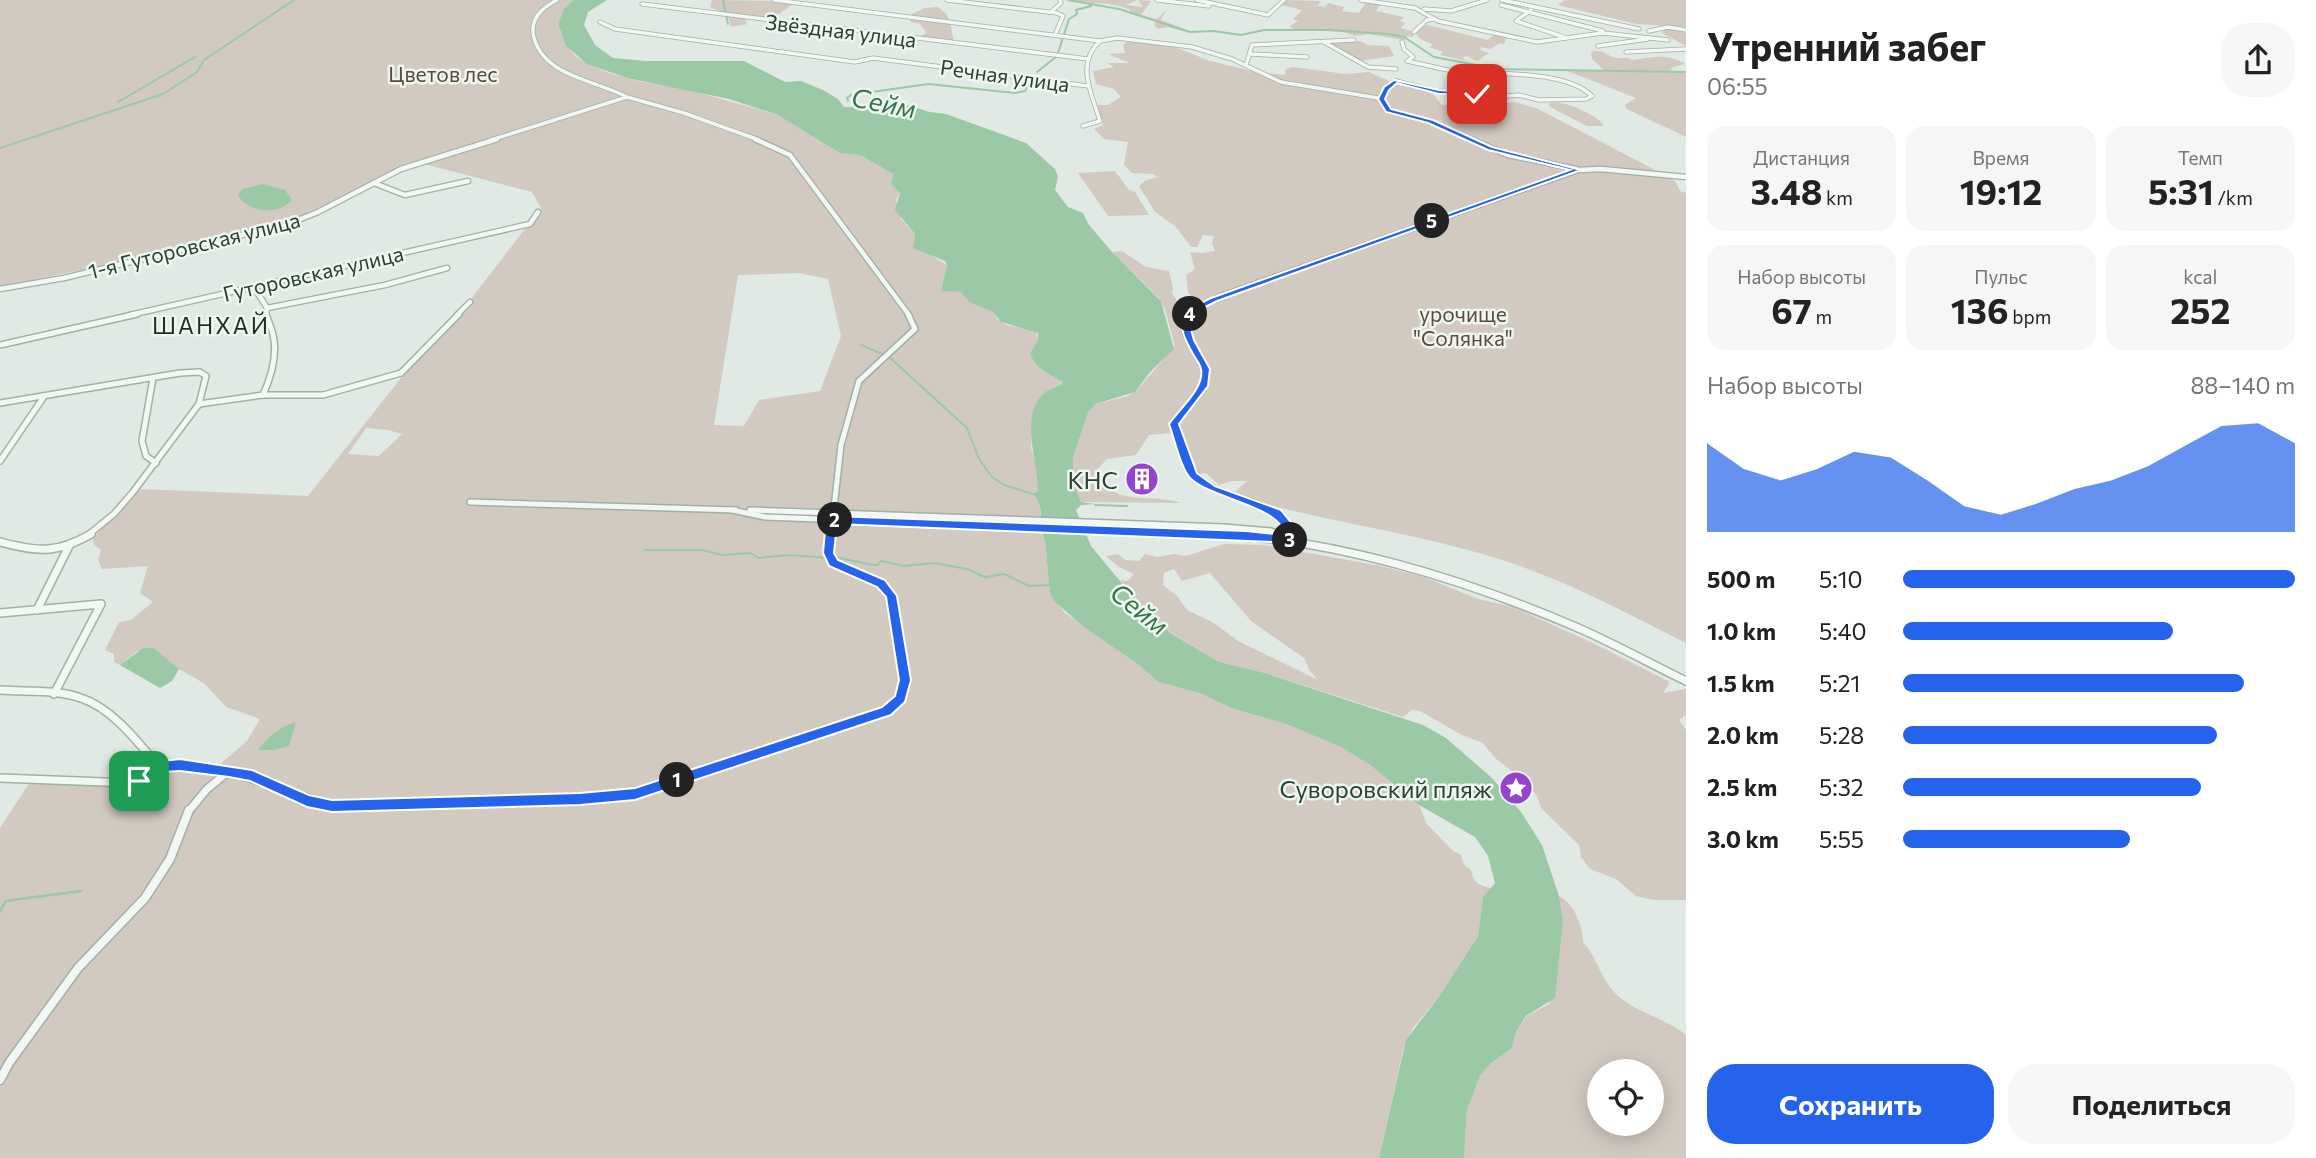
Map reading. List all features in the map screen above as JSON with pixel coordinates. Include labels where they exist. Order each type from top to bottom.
[{"type":"street","points":[[0,778],[131,783],[145,777],[158,766],[180,765],[252,776],[307,801],[332,806],[610,798],[635,794],[886,711],[901,698],[905,680],[892,596],[881,583],[833,563],[829,553],[841,445],[859,381],[915,329],[913,321],[790,155],[760,141],[627,97],[545,61],[536,46],[534,21],[541,9],[557,0]]},
{"type":"street","points":[[774,0],[1064,38],[1100,41],[1117,38],[1192,47],[1246,65],[1281,82],[1381,99]]},
{"type":"street","points":[[947,0],[1057,13],[1063,16],[1055,35]]},
{"type":"street","points":[[1051,12],[1061,3],[1060,0]]},
{"type":"street","points":[[1157,0],[1194,6],[1222,6]]},
{"type":"street","points":[[1197,0],[1270,15],[1284,0]]},
{"type":"street","points":[[1361,0],[1451,10],[1487,0]]},
{"type":"street","points":[[1502,0],[1640,31],[1626,35]]},
{"type":"street","name":"Звёздная улица","points":[[642,5],[1088,60]]},
{"type":"street","points":[[1501,5],[1612,33],[1650,34],[1686,48]]},
{"type":"street","points":[[1537,7],[1516,21],[1569,38]]},
{"type":"street","points":[[1415,8],[1435,19]]},
{"type":"street","points":[[1414,32],[1427,20],[1435,19],[1537,42],[1612,33]]},
{"type":"street","name":"Речная улица","points":[[600,22],[615,29],[822,58],[855,62],[873,58],[1088,86]]},
{"type":"street","points":[[1598,46],[1668,27],[1686,30]]},
{"type":"street","points":[[1650,34],[1668,40]]},
{"type":"street","points":[[1319,40],[1368,67],[1402,65],[1545,79],[1578,86],[1592,94],[1586,99],[1539,100],[1514,95],[1496,97],[1436,92],[1396,81]]},
{"type":"street","points":[[1246,65],[1252,45],[1354,40]]},
{"type":"street","points":[[1083,126],[1100,121],[1088,86],[1088,60],[1091,49],[1100,41]]},
{"type":"street","points":[[1396,81],[1394,70],[1413,57],[1404,49],[1402,42]]},
{"type":"street","points":[[1626,52],[1686,48]]},
{"type":"street","points":[[1251,54],[1307,57]]},
{"type":"street","points":[[1454,71],[1462,79],[1468,92],[1466,93]]},
{"type":"street","points":[[1381,99],[1386,89],[1396,81]]},
{"type":"street","name":"1-я Гуторовская улица","points":[[0,289],[38,283],[288,225],[420,163],[627,97]]},
{"type":"street","points":[[1381,99],[1388,111],[1445,128],[1478,144],[1516,157],[1578,170],[1601,169],[1686,177]]},
{"type":"street","points":[[1291,548],[1290,527],[1277,513],[1211,489],[1192,475],[1174,424],[1203,386],[1206,369],[1184,328],[1186,319],[1198,307],[1221,297],[1578,170]]},
{"type":"street","points":[[374,183],[405,195],[468,181]]},
{"type":"street","name":"Гуторовская улица","points":[[0,345],[530,224],[538,212]]},
{"type":"street","points":[[267,308],[386,285],[447,268]]},
{"type":"street","points":[[254,287],[267,308]]},
{"type":"street","points":[[199,404],[263,395],[323,395],[401,373],[470,302]]},
{"type":"street","points":[[263,395],[268,384],[274,346],[274,333],[264,312],[267,308]]},
{"type":"street","points":[[0,404],[180,373],[204,374],[206,381],[199,404],[185,419],[156,463],[109,516],[69,546],[45,551],[0,542]]},
{"type":"street","points":[[153,379],[142,441],[146,456],[156,463]]},
{"type":"street","points":[[0,461],[43,398]]},
{"type":"street","points":[[470,502],[732,510],[765,517],[832,516],[1106,527],[1292,540],[1366,557],[1489,592],[1577,627],[1686,681]]},
{"type":"street","points":[[37,610],[69,546]]},
{"type":"street","points":[[0,613],[101,604],[54,694]]},
{"type":"street","points":[[0,690],[80,697],[93,702],[135,737],[158,766]]},
{"type":"street","points":[[0,1080],[9,1063],[78,968],[153,887],[170,859],[188,811],[229,771]]},
{"type":"green space","name":"Цветов лес","points":[[0,0],[573,0],[563,11],[558,24],[570,50],[586,63],[647,83],[686,83],[697,92],[778,115],[838,152],[860,155],[893,174],[891,184],[900,193],[896,200],[901,219],[915,234],[914,242],[920,249],[947,265],[941,290],[962,292],[969,302],[993,312],[998,320],[1006,325],[1036,331],[1038,340],[1030,353],[1033,359],[1048,374],[1063,382],[1047,391],[1032,431],[1031,448],[1038,473],[1042,535],[1045,541],[1050,593],[1064,612],[1139,665],[1158,682],[1200,693],[1231,708],[1286,724],[1341,747],[1370,765],[1419,805],[1426,823],[1452,850],[1461,855],[1475,881],[1493,889],[1483,897],[1478,936],[1440,995],[1413,1028],[1403,1050],[1379,1158],[0,1158],[0,828],[28,785],[39,782],[122,786],[143,782],[159,771],[211,772],[247,741],[260,719],[226,707],[205,684],[179,669],[154,648],[137,651],[120,665],[114,662],[114,654],[105,650],[119,622],[131,620],[153,602],[140,593],[148,566],[102,569],[98,560],[101,550],[94,545],[93,538],[139,489],[308,496],[404,374],[471,299],[541,208],[532,192],[420,163],[401,169],[308,217],[214,242],[0,287]],"holes":[[[799,273],[828,279],[841,336],[820,391],[759,400],[744,426],[714,425],[738,275]],[[366,428],[388,430],[402,434],[379,456],[348,454]]]},
{"type":"green space","points":[[712,0],[791,1],[793,4],[779,14],[747,19],[745,22],[748,24],[731,27],[728,16],[710,7]]},
{"type":"green space","points":[[1071,0],[1137,0],[1126,5],[1143,7],[1138,0],[1151,1],[1141,15],[1157,19],[1166,10],[1161,20],[1184,31],[1167,27],[1158,29],[1154,25],[1156,21],[1130,14],[1130,10],[1124,7]]},
{"type":"green space","points":[[1284,0],[1321,1],[1318,6],[1325,7],[1328,3],[1344,7],[1342,11],[1359,13],[1366,2],[1380,5],[1376,11],[1404,17],[1400,21],[1406,23],[1400,28],[1412,31],[1414,37],[1408,36],[1404,40],[1369,34],[1355,36],[1338,30],[1294,31],[1290,26],[1298,21],[1293,19],[1302,10],[1281,5]]},
{"type":"green space","points":[[1565,0],[1686,0],[1686,46],[1662,33],[1666,26],[1636,24],[1558,5]]},
{"type":"green space","points":[[937,7],[947,15],[955,42],[915,38],[927,33],[920,24],[910,22],[912,14],[925,8]]},
{"type":"green space","points":[[1423,24],[1488,40],[1495,34],[1507,37],[1504,44],[1500,43],[1490,49],[1481,47],[1480,50],[1489,53],[1477,61],[1467,56],[1462,58],[1467,61],[1440,55],[1443,52],[1429,47],[1433,45],[1419,38],[1415,31]]},
{"type":"green space","name":"урочище \"Солянка\"","points":[[1130,40],[1168,44],[1207,60],[1255,72],[1285,75],[1286,69],[1293,67],[1346,74],[1369,72],[1398,85],[1423,87],[1423,90],[1434,95],[1442,105],[1515,102],[1538,109],[1676,182],[1680,191],[1686,193],[1686,643],[1588,594],[1512,563],[1425,539],[1241,497],[1236,491],[1247,481],[1232,481],[1219,485],[1206,473],[1195,474],[1184,448],[1181,432],[1149,435],[1136,455],[1107,459],[1097,470],[1095,481],[1122,495],[1180,503],[1081,502],[1073,483],[1073,459],[1088,413],[1095,404],[1128,396],[1137,390],[1175,346],[1165,309],[1158,297],[1112,252],[1122,251],[1146,267],[1169,271],[1172,293],[1184,309],[1196,312],[1202,310],[1200,304],[1188,293],[1186,275],[1195,269],[1190,252],[1215,251],[1212,243],[1214,236],[1203,235],[1197,247],[1191,247],[1176,227],[1155,212],[1139,186],[1146,180],[1158,177],[1153,174],[1132,173],[1124,165],[1128,142],[1104,139],[1094,129],[1103,125],[1097,105],[1108,105],[1121,97],[1114,89],[1096,84],[1093,71],[1114,67],[1107,63],[1130,63],[1108,54],[1125,53],[1123,45]]},
{"type":"green space","points":[[1322,40],[1360,41],[1368,45],[1389,46],[1394,56],[1360,61]]},
{"type":"green space","points":[[1591,52],[1632,60],[1665,57],[1685,64],[1663,72],[1686,72],[1686,137],[1627,109],[1625,105],[1636,98],[1565,70],[1633,71],[1604,70],[1592,59]]},
{"type":"green space","points":[[1556,102],[1583,111],[1604,126],[1587,126],[1550,107],[1549,103]]},
{"type":"green space","points":[[1115,171],[1129,190],[1135,192],[1149,215],[1108,216],[1078,173]]},
{"type":"green space","points":[[1224,544],[1264,545],[1381,566],[1424,577],[1478,599],[1513,607],[1593,643],[1668,681],[1663,693],[1686,689],[1686,715],[1679,720],[1686,730],[1686,900],[1654,900],[1636,896],[1616,879],[1590,869],[1581,857],[1579,845],[1541,808],[1537,796],[1525,781],[1495,758],[1483,743],[1462,735],[1420,711],[1412,710],[1403,717],[1265,673],[1219,662],[1162,627],[1120,580],[1127,581],[1134,574],[1119,567],[1106,556],[1118,554],[1125,560],[1139,561],[1145,554],[1157,557],[1174,554],[1186,556]],"holes":[[[1174,569],[1182,581],[1210,573],[1251,621],[1304,658],[1318,680],[1238,641],[1214,623],[1187,610],[1177,596],[1163,585],[1164,573]]]},
{"type":"green space","points":[[1559,896],[1573,910],[1579,922],[1583,942],[1615,993],[1631,1005],[1686,1035],[1686,1158],[1464,1158],[1467,1110],[1480,1076],[1490,1064],[1512,1048],[1516,1032],[1527,1016],[1549,1004],[1563,920]]},
{"type":"water","name":"Сейм","points":[[573,0],[607,0],[588,12],[584,25],[595,45],[613,58],[646,61],[744,61],[785,82],[801,81],[823,90],[838,99],[844,107],[906,105],[946,114],[1026,143],[1055,169],[1058,177],[1055,190],[1068,207],[1083,213],[1089,225],[1112,252],[1161,301],[1174,349],[1150,372],[1135,392],[1095,404],[1088,413],[1073,458],[1073,483],[1081,502],[1095,504],[1081,505],[1076,510],[1091,546],[1129,592],[1169,632],[1219,662],[1265,673],[1423,725],[1446,738],[1492,778],[1521,812],[1542,845],[1559,896],[1563,920],[1555,998],[1526,1016],[1516,1032],[1512,1048],[1490,1064],[1480,1076],[1467,1110],[1464,1158],[1379,1158],[1406,1040],[1440,995],[1478,936],[1483,897],[1495,883],[1488,856],[1475,837],[1419,805],[1370,765],[1341,747],[1286,724],[1231,708],[1200,693],[1158,682],[1054,601],[1050,593],[1040,505],[1034,494],[1038,491],[1031,426],[1037,402],[1044,393],[1063,382],[1044,371],[1033,359],[1030,353],[1038,340],[1038,333],[1001,322],[993,312],[969,302],[961,292],[941,291],[947,265],[945,261],[913,248],[915,234],[895,210],[900,193],[891,184],[893,174],[860,155],[840,153],[778,115],[729,99],[627,78],[587,64],[566,46],[558,24],[564,9]]},
{"type":"water","points":[[263,184],[285,190],[292,200],[279,208],[264,210],[249,206],[238,195],[242,189]]},
{"type":"water","points":[[143,648],[154,648],[179,669],[172,681],[160,688],[120,665]]},
{"type":"water","points":[[296,722],[289,746],[275,750],[258,750],[275,733]]},
{"type":"waterway","points":[[0,148],[163,94],[197,72],[204,60],[294,0]]},
{"type":"waterway","points":[[723,0],[728,24]]},
{"type":"waterway","points":[[1068,0],[1119,9],[1190,32],[1214,31],[1241,35],[1264,30],[1327,30],[1388,34],[1404,37],[1434,57],[1498,69],[1686,72]]},
{"type":"waterway","points":[[1058,53],[1069,19],[1077,14],[1076,10],[1091,6]]},
{"type":"waterway","points":[[118,102],[195,57]]},
{"type":"waterway","points":[[1037,72],[1056,57]]},
{"type":"waterway","name":"Сейм","points":[[848,101],[847,98],[851,95],[928,84],[1015,93],[1025,91],[1031,80]]},
{"type":"waterway","points":[[861,345],[882,354]]},
{"type":"waterway","points":[[889,357],[967,428],[979,459],[992,477],[1004,485],[1036,495]]},
{"type":"waterway","points":[[1095,505],[1127,506]]},
{"type":"waterway","points":[[645,550],[702,550],[722,555],[751,553],[758,558],[789,555],[828,558]]},
{"type":"waterway","points":[[835,557],[872,565],[878,565],[881,561],[904,566],[934,563],[967,569],[985,577]]},
{"type":"waterway","points":[[986,577],[1004,574],[1029,586],[1051,585]]},
{"type":"waterway","points":[[0,911],[6,901],[81,891]]},
{"type":"place","name":"КНС","points":[[1142,479]]},
{"type":"place","name":"Суворовский пляж","points":[[1516,788]]},
{"type":"district","name":"ШАНХАЙ","points":[[211,325]]},
{"type":"route","points":[[139,781],[158,766],[180,765],[252,776],[307,801],[332,806],[369,807],[610,798],[635,794],[886,711],[895,706],[901,698],[905,691],[905,680],[892,596],[881,583],[833,563],[829,553],[832,520],[1246,535],[1292,540],[1290,527],[1277,513],[1211,489],[1192,475],[1177,439],[1174,424],[1203,386],[1206,369],[1189,340],[1184,321],[1198,307],[1214,300],[1578,170],[1490,149],[1431,122],[1388,111],[1381,99],[1386,89],[1396,81],[1439,92],[1477,94]]}]
